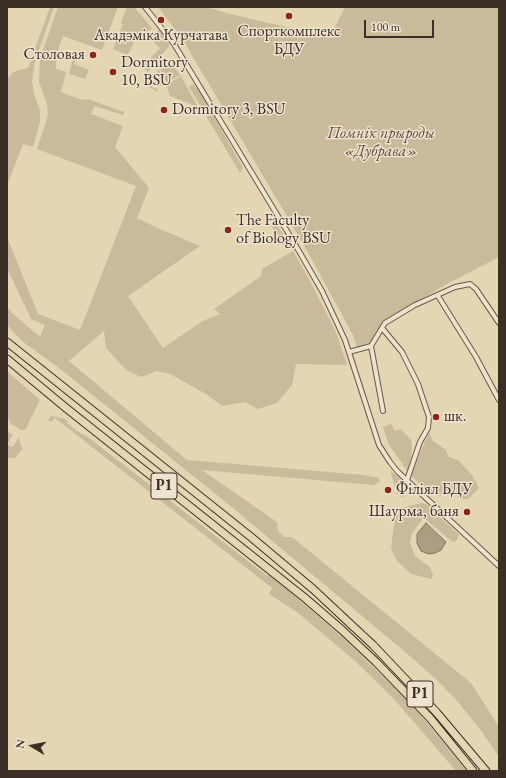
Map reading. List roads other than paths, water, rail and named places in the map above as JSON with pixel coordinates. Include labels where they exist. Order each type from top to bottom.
[{"type":"highway","points":[[7,336],[19,351]]},
{"type":"highway","name":"Р1","points":[[7,342],[313,589],[409,682],[486,771]]},
{"type":"highway","name":"Р1","points":[[7,358],[66,408],[305,598],[342,630],[376,662],[430,718],[473,771]]},
{"type":"street","points":[[144,7],[174,44],[296,246],[332,310],[349,352],[379,445],[390,462],[407,480],[499,566]]},
{"type":"street","points":[[383,411],[371,346],[385,323],[415,305],[455,288],[470,284],[476,289],[499,323]]},
{"type":"street","points":[[438,296],[476,358],[499,400]]},
{"type":"street","points":[[382,328],[402,352],[418,384],[429,417],[428,428],[420,442],[407,480]]},
{"type":"street","points":[[349,352],[371,346]]},
{"type":"place","name":"Спорткомплекс БДУ","points":[[289,16]]},
{"type":"place","name":"Акадэміка Курчатава","points":[[161,20]]},
{"type":"place","name":"Столовая","points":[[93,55]]},
{"type":"place","name":"Dormitory 10, BSU","points":[[113,72]]},
{"type":"place","name":"Dormitory 3, BSU","points":[[164,110]]},
{"type":"place","name":"The Faculty of Biology BSU","points":[[228,230]]},
{"type":"place","name":"шк.","points":[[436,417]]},
{"type":"place","name":"Філіял БДУ","points":[[388,490]]},
{"type":"place","name":"Шаурма, баня","points":[[467,512]]},
{"type":"park label","name":"Помнік прыроды «Дубрава»","points":[[381,143]]}]
